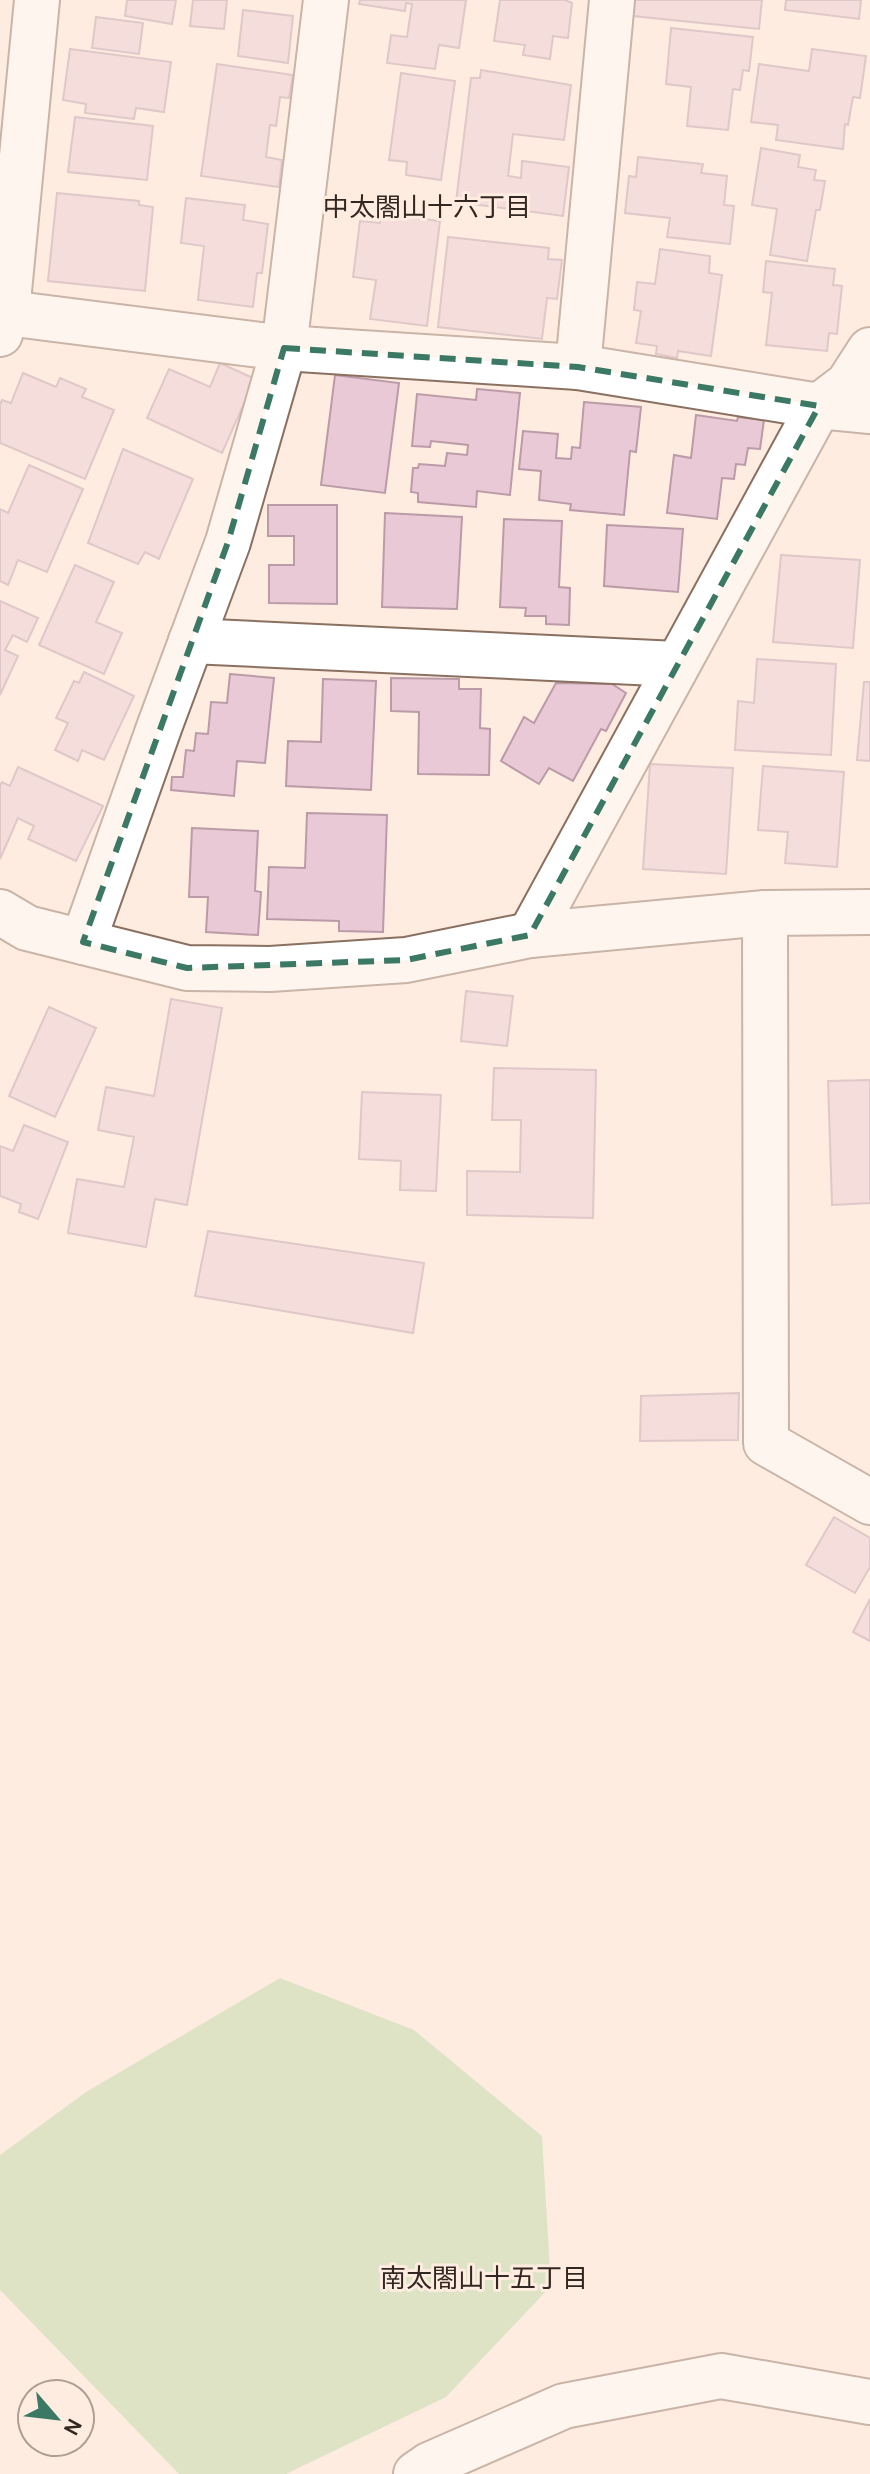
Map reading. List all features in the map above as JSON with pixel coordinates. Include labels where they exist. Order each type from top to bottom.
[{"type":"street","points":[[37,0],[2,319],[284,348],[578,367],[819,406],[870,411]]},
{"type":"street","points":[[83,942],[228,542],[284,348],[326,0]]},
{"type":"street","points":[[578,367],[612,0]]},
{"type":"street","points":[[530,935],[819,406],[848,384],[870,350]]},
{"type":"street","points":[[191,641],[677,664]]},
{"type":"street","points":[[0,912],[27,928],[187,968],[270,969],[406,960],[530,935],[765,913],[870,912]]},
{"type":"street","points":[[765,913],[766,1443],[870,1502]]},
{"type":"street","points":[[416,2474],[429,2465],[564,2406],[721,2376],[870,2402]]},
{"type":"highlighted area","points":[[284,348],[578,367],[819,406],[530,935],[406,960],[187,968],[83,942],[228,542]]},
{"type":"green space","points":[[280,1978],[414,2030],[542,2136],[551,2286],[446,2397],[286,2474],[179,2474],[96,2389],[96,2378],[86,2378],[0,2290],[0,2155],[86,2092]]},
{"type":"building","points":[[127,0],[176,0],[172,24],[125,16]]},
{"type":"building","points":[[193,0],[227,0],[224,29],[190,26]]},
{"type":"building","points":[[360,0],[466,0],[459,48],[439,45],[435,69],[387,63],[391,35],[407,37],[412,4],[406,3],[405,11],[359,4]]},
{"type":"building","points":[[500,0],[565,0],[572,3],[568,38],[553,36],[550,59],[523,55],[525,45],[494,41]]},
{"type":"building","points":[[635,0],[762,0],[759,29],[633,16]]},
{"type":"building","points":[[786,0],[861,0],[859,19],[785,10]]},
{"type":"building","points":[[243,10],[293,16],[288,63],[238,56]]},
{"type":"building","points":[[96,17],[143,23],[139,54],[92,48]]},
{"type":"building","points":[[671,28],[753,37],[749,71],[743,70],[740,90],[733,89],[728,130],[687,126],[691,87],[666,84]]},
{"type":"building","points":[[70,49],[171,62],[164,112],[136,108],[134,119],[85,113],[86,104],[63,100]]},
{"type":"building","points":[[812,49],[866,56],[860,98],[853,97],[848,125],[845,124],[843,149],[776,140],[778,125],[751,122],[759,64],[809,71]]},
{"type":"building","points":[[217,64],[293,75],[289,98],[280,97],[276,126],[270,125],[266,157],[282,160],[279,187],[201,176]]},
{"type":"building","points":[[481,70],[571,85],[564,140],[513,134],[508,176],[521,178],[522,161],[569,167],[563,216],[456,202],[471,78],[480,78]]},
{"type":"building","points":[[401,73],[455,81],[441,180],[406,175],[407,162],[389,160]]},
{"type":"building","points":[[75,117],[153,126],[147,180],[68,172]]},
{"type":"building","points":[[761,148],[800,155],[798,167],[816,170],[814,180],[825,181],[820,210],[816,210],[807,261],[770,255],[777,209],[752,205]]},
{"type":"building","points":[[638,157],[703,164],[701,173],[727,176],[724,205],[734,206],[730,244],[667,237],[670,218],[625,213],[629,176],[636,177]]},
{"type":"building","points":[[57,193],[139,201],[139,205],[153,207],[145,291],[48,281]]},
{"type":"building","points":[[186,198],[245,205],[243,220],[268,224],[262,273],[257,273],[253,307],[198,300],[204,246],[181,243]]},
{"type":"building","points":[[381,213],[440,221],[427,326],[370,319],[376,280],[353,277],[360,221],[380,223]]},
{"type":"building","points":[[448,237],[549,248],[548,259],[562,260],[557,299],[547,298],[542,339],[438,327]]},
{"type":"building","points":[[660,249],[710,256],[709,273],[722,275],[711,356],[678,351],[677,358],[656,354],[657,346],[636,343],[641,311],[634,310],[637,282],[655,284]]},
{"type":"building","points":[[766,261],[835,269],[833,285],[842,286],[837,334],[829,333],[827,351],[766,345],[772,293],[763,292]]},
{"type":"building","points":[[220,363],[255,379],[222,453],[147,418],[169,369],[210,387]]},
{"type":"building","points":[[23,373],[56,387],[60,378],[86,389],[82,397],[114,410],[85,479],[0,443],[0,405],[2,400],[11,403]]},
{"type":"building","points":[[335,375],[399,383],[385,493],[321,485]]},
{"type":"building","points":[[477,389],[520,393],[510,495],[477,491],[476,507],[418,502],[418,493],[411,492],[413,468],[418,468],[419,464],[445,466],[447,453],[467,455],[468,445],[431,441],[430,447],[412,446],[417,394],[476,400]]},
{"type":"building","points":[[584,402],[641,407],[636,452],[630,451],[624,515],[570,510],[571,504],[539,500],[541,471],[519,469],[523,431],[558,434],[556,458],[571,459],[572,447],[580,448]]},
{"type":"building","points":[[696,415],[737,421],[738,417],[764,420],[760,449],[748,448],[745,465],[736,464],[734,479],[722,478],[717,519],[667,513],[674,455],[691,458]]},
{"type":"building","points":[[123,449],[193,479],[159,559],[145,552],[138,564],[88,543]]},
{"type":"building","points":[[29,465],[83,489],[47,572],[18,560],[8,585],[0,581],[0,509],[8,513]]},
{"type":"building","points":[[268,505],[337,505],[337,604],[269,603],[269,565],[294,565],[294,536],[268,536]]},
{"type":"building","points":[[385,513],[462,517],[457,609],[382,607]]},
{"type":"building","points":[[504,519],[562,521],[559,587],[570,588],[569,625],[546,624],[546,616],[525,616],[526,608],[500,607]]},
{"type":"building","points":[[607,525],[683,529],[678,592],[604,586]]},
{"type":"building","points":[[781,555],[860,560],[853,648],[773,642]]},
{"type":"building","points":[[75,565],[114,582],[96,622],[122,633],[104,674],[39,645]]},
{"type":"building","points":[[0,601],[38,618],[27,642],[13,635],[5,650],[18,656],[0,695]]},
{"type":"building","points":[[757,659],[836,664],[831,755],[735,750],[738,701],[754,703]]},
{"type":"building","points":[[84,672],[134,696],[104,760],[82,750],[78,761],[55,750],[68,723],[56,718],[74,681],[79,683]]},
{"type":"building","points":[[230,674],[274,678],[265,763],[237,761],[234,796],[171,790],[172,777],[183,777],[186,750],[194,751],[196,733],[208,734],[211,702],[227,703]]},
{"type":"building","points":[[391,678],[459,679],[459,689],[481,689],[480,728],[490,729],[489,775],[418,774],[419,712],[391,711]]},
{"type":"building","points":[[323,679],[376,681],[371,790],[286,786],[288,741],[321,742]]},
{"type":"building","points":[[864,682],[870,682],[870,761],[857,760]]},
{"type":"building","points":[[556,683],[612,684],[626,693],[606,731],[601,729],[573,781],[549,768],[539,784],[501,761],[524,717],[534,723]]},
{"type":"building","points":[[650,764],[733,768],[726,874],[643,869]]},
{"type":"building","points":[[763,766],[844,772],[837,867],[785,863],[788,832],[758,830]]},
{"type":"building","points":[[18,767],[103,806],[76,861],[28,839],[34,826],[18,818],[0,859],[0,786],[2,782],[10,786]]},
{"type":"building","points":[[307,813],[387,815],[383,932],[339,931],[339,921],[267,919],[269,867],[305,868]]},
{"type":"building","points":[[192,828],[258,831],[255,891],[261,892],[258,935],[206,932],[208,897],[189,897]]},
{"type":"building","points":[[466,991],[513,996],[507,1046],[461,1041]]},
{"type":"building","points":[[171,999],[222,1008],[187,1205],[155,1199],[146,1247],[68,1233],[77,1179],[124,1187],[134,1137],[98,1130],[106,1087],[154,1096]]},
{"type":"building","points":[[49,1007],[96,1028],[55,1117],[9,1096]]},
{"type":"building","points":[[494,1068],[596,1070],[593,1218],[467,1215],[467,1171],[520,1172],[521,1120],[492,1120]]},
{"type":"building","points":[[870,1080],[870,1203],[832,1205],[828,1081]]},
{"type":"building","points":[[362,1092],[441,1095],[436,1191],[400,1190],[401,1161],[359,1159]]},
{"type":"building","points":[[24,1125],[68,1142],[38,1219],[19,1212],[21,1204],[0,1196],[0,1146],[13,1151]]},
{"type":"building","points":[[208,1231],[424,1263],[413,1333],[195,1296]]},
{"type":"building","points":[[739,1393],[738,1440],[640,1441],[641,1396]]},
{"type":"building","points":[[834,1517],[870,1538],[870,1567],[855,1593],[806,1565]]},
{"type":"building","points":[[870,1599],[870,1641],[853,1632]]},
{"type":"district","name":"中太閤山十六丁目","points":[[427,207]]},
{"type":"district","name":"南太閤山十五丁目","points":[[484,2278]]}]
